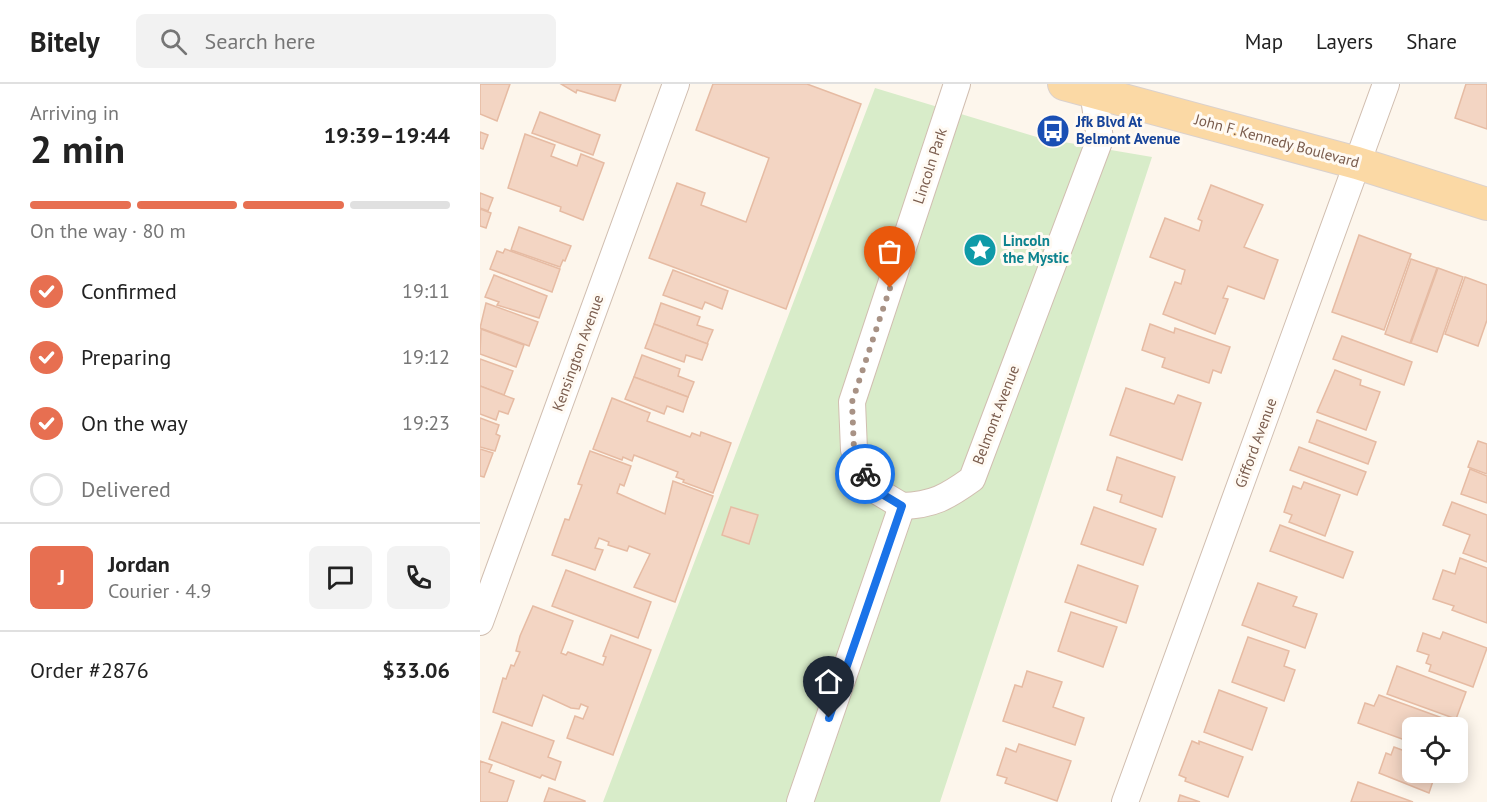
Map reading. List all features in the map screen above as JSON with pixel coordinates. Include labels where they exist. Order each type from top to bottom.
[{"type":"main road","name":"John F. Kennedy Boulevard","points":[[1083,86],[1357,163],[1487,204]]},
{"type":"street","name":"Kensington Avenue","points":[[480,621],[676,84]]},
{"type":"street","name":"Lincoln Park","points":[[902,506],[872,488],[854,450],[852,402],[957,84]]},
{"type":"street","name":"Gifford Avenue","points":[[1125,802],[1386,84]]},
{"type":"street","name":"Belmont Avenue","points":[[902,506],[926,505],[951,495],[972,479],[1100,140],[1083,86]]},
{"type":"street","points":[[800,802],[902,506]]},
{"type":"green space","points":[[875,88],[1040,138],[1152,157],[940,802],[603,802]]},
{"type":"building","points":[[480,84],[510,84],[497,121],[480,114]]},
{"type":"building","points":[[561,84],[621,84],[615,101],[577,90],[576,93]]},
{"type":"building","points":[[713,84],[807,84],[861,104],[786,309],[649,258],[677,183],[705,193],[701,205],[746,222],[769,158],[696,130]]},
{"type":"building","points":[[1466,84],[1487,84],[1487,129],[1455,118]]},
{"type":"building","points":[[540,112],[600,135],[593,155],[532,133]]},
{"type":"building","points":[[480,132],[488,135],[483,149],[480,148]]},
{"type":"building","points":[[525,134],[555,145],[551,156],[577,166],[581,154],[604,163],[583,220],[560,211],[561,207],[508,188]]},
{"type":"building","points":[[1211,185],[1263,205],[1244,247],[1278,260],[1264,299],[1228,286],[1223,298],[1228,299],[1215,334],[1163,314],[1175,282],[1181,284],[1185,270],[1150,257],[1165,218],[1199,231],[1202,221],[1198,219]]},
{"type":"building","points":[[480,193],[493,198],[488,211],[480,208]]},
{"type":"building","points":[[480,209],[491,213],[486,228],[480,226]]},
{"type":"building","points":[[519,227],[571,246],[560,267],[511,250]]},
{"type":"building","points":[[1359,235],[1411,254],[1384,330],[1332,312]]},
{"type":"building","points":[[505,249],[560,269],[552,292],[490,269],[497,251],[503,253]]},
{"type":"building","points":[[1411,259],[1437,268],[1410,343],[1385,334]]},
{"type":"building","points":[[1438,268],[1463,277],[1437,352],[1411,343]]},
{"type":"building","points":[[673,270],[728,291],[722,309],[705,302],[702,309],[663,295]]},
{"type":"building","points":[[494,275],[547,296],[539,318],[497,305],[499,302],[485,297]]},
{"type":"building","points":[[1465,277],[1487,285],[1487,320],[1478,346],[1445,334]]},
{"type":"building","points":[[486,303],[538,322],[529,346],[480,328]]},
{"type":"building","points":[[661,303],[700,317],[697,325],[713,330],[707,344],[654,324]]},
{"type":"building","points":[[654,324],[708,344],[702,360],[686,355],[684,362],[645,348]]},
{"type":"building","points":[[1150,324],[1174,333],[1175,328],[1230,347],[1221,373],[1213,370],[1209,383],[1162,367],[1165,358],[1142,350]]},
{"type":"building","points":[[481,329],[524,345],[516,367],[480,354]]},
{"type":"building","points":[[1342,336],[1412,362],[1404,385],[1333,359]]},
{"type":"building","points":[[642,355],[680,369],[678,376],[694,382],[688,397],[634,377]]},
{"type":"building","points":[[480,359],[513,371],[504,395],[480,386]]},
{"type":"building","points":[[1335,370],[1361,380],[1360,385],[1380,392],[1366,430],[1317,412]]},
{"type":"building","points":[[634,377],[688,397],[683,412],[667,406],[664,414],[625,399]]},
{"type":"building","points":[[480,386],[514,399],[508,414],[499,411],[496,420],[480,414]]},
{"type":"building","points":[[1126,388],[1174,404],[1178,395],[1201,403],[1182,460],[1110,435]]},
{"type":"building","points":[[612,398],[650,413],[647,421],[690,437],[692,433],[700,436],[701,432],[731,443],[713,493],[683,482],[684,480],[676,477],[678,472],[634,455],[632,461],[623,457],[622,460],[593,449]]},
{"type":"building","points":[[480,418],[499,425],[496,434],[500,436],[495,451],[480,447]]},
{"type":"building","points":[[1317,420],[1376,442],[1368,464],[1309,442]]},
{"type":"building","points":[[1478,441],[1487,444],[1487,474],[1468,467]]},
{"type":"building","points":[[1299,447],[1366,472],[1357,495],[1290,470]]},
{"type":"building","points":[[480,449],[493,453],[484,477],[480,476]]},
{"type":"building","points":[[590,451],[631,466],[624,486],[620,484],[617,493],[665,514],[673,481],[713,496],[675,602],[634,587],[650,554],[629,546],[627,551],[608,545],[609,542],[599,538],[595,548],[603,550],[595,570],[552,555],[565,519],[569,520],[582,485],[578,484]]},
{"type":"building","points":[[1117,457],[1175,477],[1162,517],[1120,502],[1122,495],[1107,490]]},
{"type":"building","points":[[1470,469],[1487,476],[1487,503],[1461,494]]},
{"type":"building","points":[[1304,482],[1340,495],[1325,536],[1289,522],[1292,515],[1284,512],[1293,486],[1301,489]]},
{"type":"building","points":[[1452,502],[1487,515],[1487,562],[1463,553],[1470,535],[1443,525]]},
{"type":"building","points":[[731,507],[758,515],[749,544],[722,535]]},
{"type":"building","points":[[1094,507],[1156,529],[1143,565],[1081,544]]},
{"type":"building","points":[[1280,525],[1353,552],[1343,578],[1270,551]]},
{"type":"building","points":[[1460,558],[1487,568],[1487,623],[1452,610],[1454,606],[1433,599],[1443,570],[1455,574]]},
{"type":"building","points":[[1078,565],[1138,586],[1126,623],[1065,602]]},
{"type":"building","points":[[566,570],[651,602],[638,638],[552,606]]},
{"type":"building","points":[[1258,583],[1297,597],[1293,606],[1317,614],[1305,648],[1242,625]]},
{"type":"building","points":[[533,606],[573,621],[561,653],[566,655],[568,652],[603,665],[606,657],[603,656],[611,635],[651,650],[613,755],[567,738],[575,716],[583,719],[588,707],[581,704],[579,709],[571,708],[543,695],[532,726],[493,712],[503,678],[506,679],[511,665],[514,666],[520,652],[516,651],[520,636]]},
{"type":"building","points":[[1071,612],[1117,627],[1103,667],[1058,651]]},
{"type":"building","points":[[1443,632],[1487,648],[1473,687],[1429,671],[1431,665],[1426,663],[1429,655],[1417,651],[1423,633],[1440,639]]},
{"type":"building","points":[[1248,637],[1289,651],[1284,666],[1295,670],[1284,701],[1232,682]]},
{"type":"building","points":[[1397,666],[1466,692],[1457,717],[1450,717],[1387,694]]},
{"type":"building","points":[[1027,671],[1062,682],[1053,707],[1084,718],[1075,745],[1003,721],[1015,685],[1022,687]]},
{"type":"building","points":[[1219,690],[1267,708],[1252,750],[1204,732]]},
{"type":"building","points":[[1379,695],[1440,717],[1402,717],[1402,739],[1358,723],[1365,703],[1374,706]]},
{"type":"building","points":[[502,722],[554,741],[548,757],[561,762],[555,780],[542,775],[540,778],[489,759]]},
{"type":"building","points":[[1192,741],[1199,744],[1199,741],[1243,757],[1228,797],[1185,781],[1186,778],[1179,775]]},
{"type":"building","points":[[1019,744],[1071,761],[1057,801],[1005,783],[1007,778],[997,775],[1006,748],[1016,752]]},
{"type":"building","points":[[1394,747],[1402,750],[1402,782],[1379,773],[1386,753],[1391,755]]},
{"type":"building","points":[[480,761],[492,765],[489,772],[514,781],[507,802],[480,802]]},
{"type":"building","points":[[1358,782],[1413,802],[1351,802]]},
{"type":"building","points":[[1404,783],[1432,783],[1429,793]]},
{"type":"building","points":[[549,788],[585,801],[585,802],[544,802]]},
{"type":"building","points":[[1180,795],[1200,802],[1178,802]]},
{"type":"way so far","points":[[865,474],[854,450],[852,402],[890,288]]},
{"type":"place","name":"Jfk Blvd At Belmont Avenue","points":[[1053,131]]},
{"type":"place","name":"Lincoln the Mystic","points":[[980,250]]},
{"type":"route","points":[[829,718],[902,506],[872,488],[865,474]]}]
